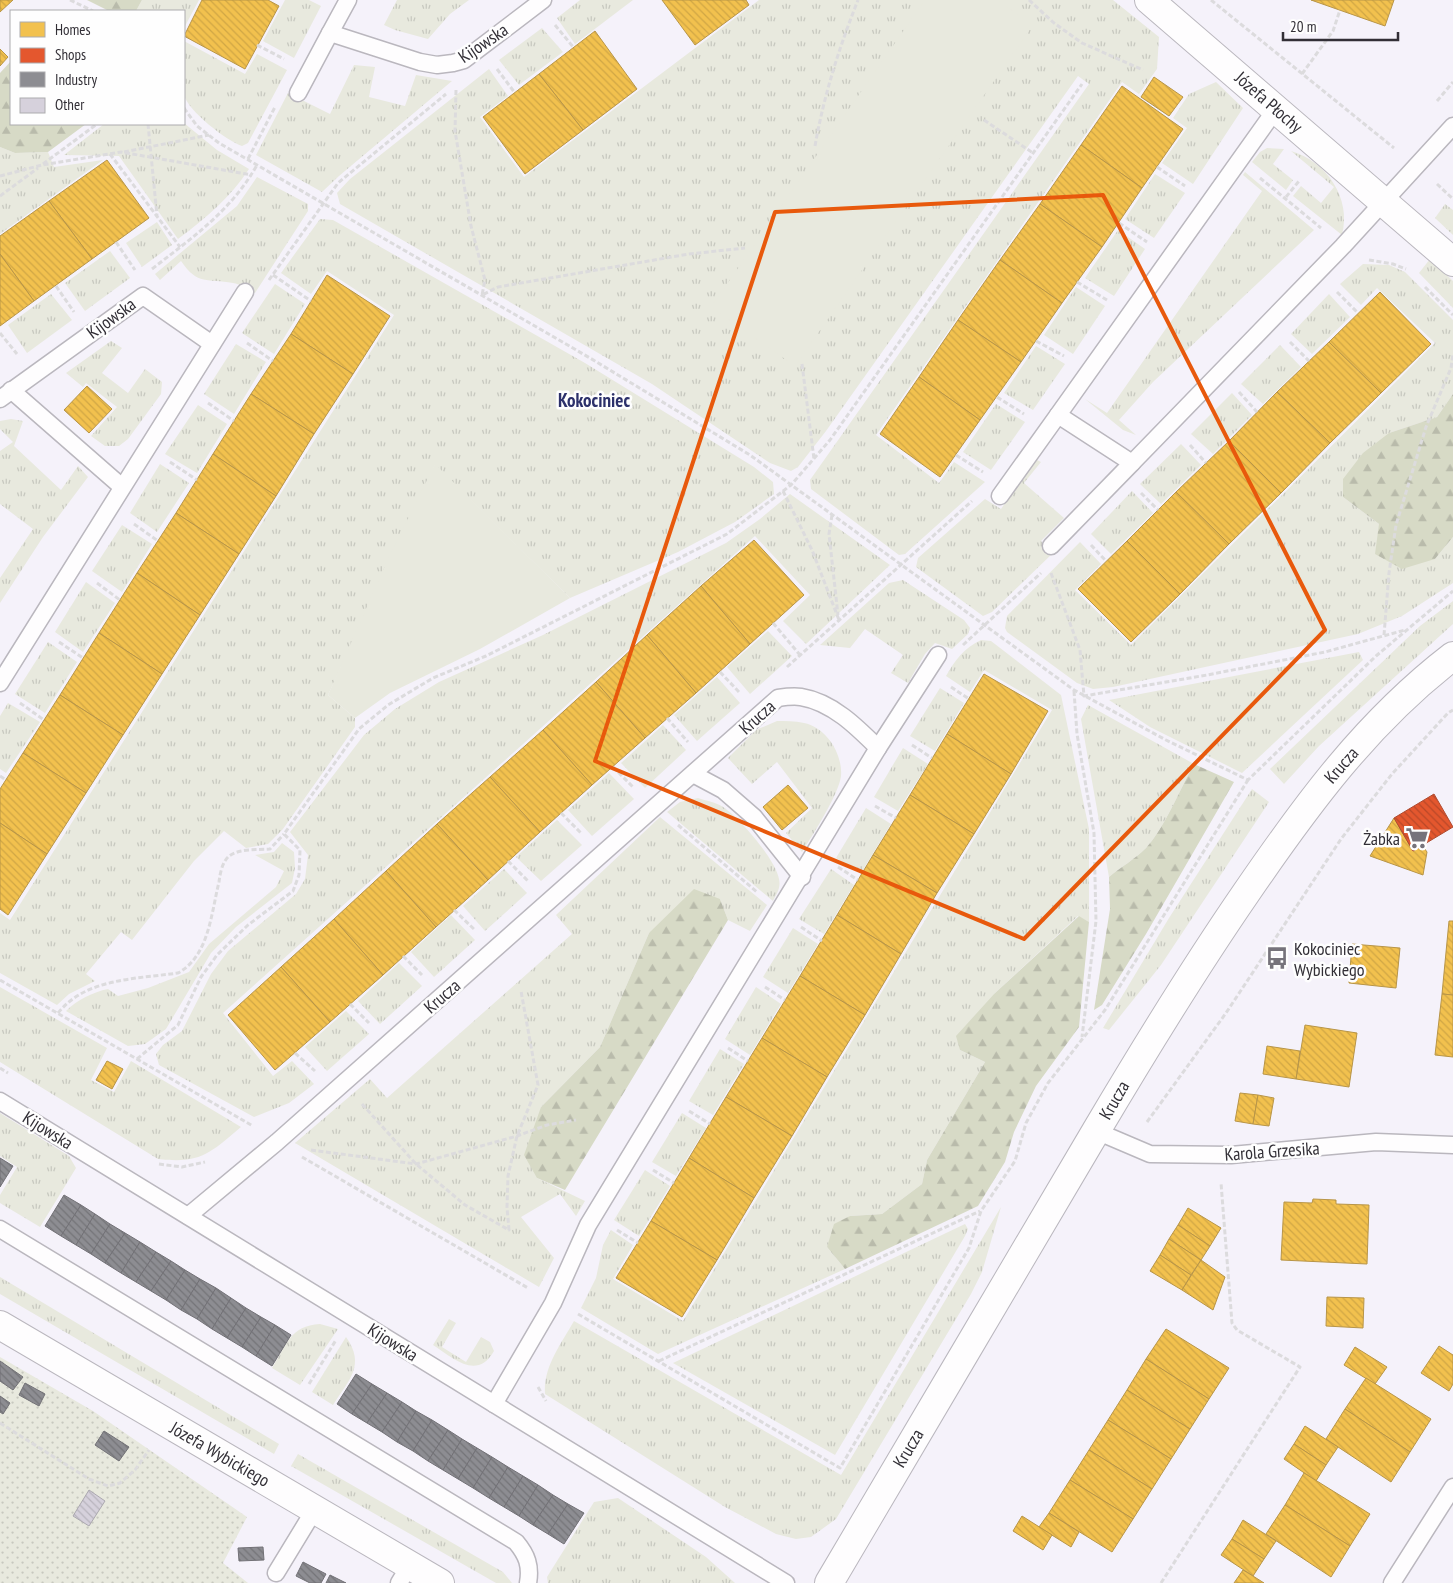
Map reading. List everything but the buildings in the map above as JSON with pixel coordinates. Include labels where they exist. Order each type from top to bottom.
[{"type":"street","name":"Józefa Płochy","points":[[1152,1],[1385,201],[1453,262]]},
{"type":"street","name":"Krucza","points":[[829,1583],[1132,1068],[1215,939],[1302,812],[1337,768],[1421,681],[1453,656]]},
{"type":"street","name":"Józefa Wybickiego","points":[[0,1325],[315,1510],[404,1574],[440,1583]]},
{"type":"lane","points":[[298,93],[348,0]]},
{"type":"lane","name":"Kijowska","points":[[330,33],[420,62],[437,65],[453,63],[464,60],[543,0]]},
{"type":"lane","points":[[1000,496],[1276,108]]},
{"type":"lane","points":[[1051,546],[1343,246],[1453,126]]},
{"type":"lane","points":[[0,684],[245,292]]},
{"type":"lane","name":"Kijowska","points":[[122,488],[6,395],[142,296],[212,344]]},
{"type":"lane","points":[[1058,415],[1132,463]]},
{"type":"lane","points":[[494,1404],[554,1303],[588,1225],[802,877],[878,748],[938,654]]},
{"type":"lane","name":"Krucza","points":[[188,1216],[343,1083],[778,698],[801,697],[824,705],[855,724],[878,748]]},
{"type":"lane","points":[[693,774],[723,790],[754,817],[802,877]]},
{"type":"lane","name":"Kijowska","points":[[0,1101],[786,1583]]},
{"type":"lane","name":"Karola Grzesika","points":[[1096,1131],[1150,1154],[1218,1155],[1376,1142],[1453,1145]]},
{"type":"lane","points":[[0,1229],[516,1542],[526,1555],[530,1571],[528,1583]]},
{"type":"lane","points":[[1392,1583],[1453,1487]]},
{"type":"lane","points":[[276,1573],[315,1510]]},
{"type":"path","points":[[70,0],[91,10]]},
{"type":"path","points":[[815,146],[822,109],[837,54],[858,0]]},
{"type":"path","points":[[1029,0],[1054,23],[1082,43],[1143,70]]},
{"type":"path","points":[[1211,0],[1417,167],[1453,199]]},
{"type":"path","points":[[1302,74],[1333,31],[1340,10]]},
{"type":"path","points":[[553,22],[574,48]]},
{"type":"path","points":[[258,45],[288,62]]},
{"type":"path","points":[[495,67],[515,93]]},
{"type":"path","points":[[58,1013],[68,1001],[94,986],[178,973],[190,966],[203,947],[222,869],[228,857],[240,852],[270,849],[284,834],[359,729],[388,705],[433,678],[486,656],[727,534],[791,485],[841,424],[1082,84]]},
{"type":"path","points":[[268,282],[322,203],[338,183],[456,85],[455,131],[471,226],[485,280],[482,295]]},
{"type":"path","points":[[185,109],[197,126],[210,135],[322,203],[701,424],[750,455],[900,566],[1074,690],[1166,740],[1248,780]]},
{"type":"path","points":[[984,120],[1033,153]]},
{"type":"path","points":[[0,196],[96,125]]},
{"type":"path","points":[[148,125],[157,216]]},
{"type":"path","points":[[0,176],[42,165],[210,135]]},
{"type":"path","points":[[122,152],[252,175]]},
{"type":"path","points":[[110,154],[180,246]]},
{"type":"path","points":[[1239,161],[1343,246]]},
{"type":"path","points":[[1157,167],[1193,191]]},
{"type":"path","points":[[1286,198],[1299,181]]},
{"type":"path","points":[[1118,222],[1154,247]]},
{"type":"path","points":[[116,242],[140,278]]},
{"type":"path","points":[[482,295],[498,287],[689,254],[746,248]]},
{"type":"path","points":[[273,275],[311,301]]},
{"type":"path","points":[[1077,282],[1114,304]]},
{"type":"path","points":[[56,286],[76,314]]},
{"type":"path","points":[[1331,286],[1358,313]]},
{"type":"path","points":[[0,333],[18,355]]},
{"type":"path","points":[[242,340],[273,361]]},
{"type":"path","points":[[1036,341],[1066,358]]},
{"type":"path","points":[[1288,341],[1309,361]]},
{"type":"path","points":[[1384,635],[1389,573],[1396,525],[1426,427],[1451,368],[1453,354]]},
{"type":"path","points":[[802,364],[814,459]]},
{"type":"path","points":[[1238,391],[1257,412]]},
{"type":"path","points":[[997,398],[1026,415]]},
{"type":"path","points":[[204,400],[234,421]]},
{"type":"path","points":[[1187,442],[1206,463]]},
{"type":"path","points":[[956,455],[985,473]]},
{"type":"path","points":[[167,460],[196,480]]},
{"type":"path","points":[[1138,490],[1158,510]]},
{"type":"path","points":[[783,492],[812,550],[839,620]]},
{"type":"path","points":[[785,668],[975,499]]},
{"type":"path","points":[[832,515],[829,534],[839,620]]},
{"type":"path","points":[[129,520],[158,541]]},
{"type":"path","points":[[1087,541],[1106,561]]},
{"type":"path","points":[[1049,566],[1080,650],[1084,696]]},
{"type":"path","points":[[91,579],[120,600]]},
{"type":"path","points":[[573,1311],[840,1468],[969,1248],[981,1211],[1015,1161],[1026,1123],[1048,1083],[1110,1002],[1248,780],[1407,630],[1453,591]]},
{"type":"path","points":[[773,623],[800,655]]},
{"type":"path","points":[[1084,696],[1315,654],[1407,630]]},
{"type":"path","points":[[54,639],[83,658]]},
{"type":"path","points":[[720,672],[742,696]]},
{"type":"path","points":[[946,684],[969,699]]},
{"type":"path","points":[[1074,690],[1077,734],[1094,833],[1096,921],[1082,1038]]},
{"type":"path","points":[[15,700],[44,720]]},
{"type":"path","points":[[1226,1013],[1341,839],[1392,774],[1448,713],[1453,710]]},
{"type":"path","points":[[667,718],[690,743]]},
{"type":"path","points":[[910,744],[932,758]]},
{"type":"path","points":[[613,767],[656,807],[780,912],[822,940]]},
{"type":"path","points":[[0,776],[6,780]]},
{"type":"path","points":[[873,804],[896,818]]},
{"type":"path","points":[[561,813],[584,837]]},
{"type":"path","points":[[137,1059],[178,1025],[201,977],[217,955],[248,925],[293,891],[299,875],[300,850],[284,834]]},
{"type":"path","points":[[508,861],[531,884]]},
{"type":"path","points":[[836,866],[858,880]]},
{"type":"path","points":[[454,910],[477,932]]},
{"type":"path","points":[[403,956],[424,977]]},
{"type":"path","points":[[763,986],[785,1000]]},
{"type":"path","points":[[295,1053],[324,1080],[333,1072],[416,1164],[464,1205],[509,1230],[507,1207],[508,1176],[518,1136],[538,1085],[521,991]]},
{"type":"path","points":[[350,1004],[371,1025]]},
{"type":"path","points":[[726,1047],[748,1061]]},
{"type":"path","points":[[0,1068],[16,1078]]},
{"type":"path","points":[[688,1109],[710,1124]]},
{"type":"path","points":[[303,1149],[416,1164],[518,1136],[547,1125],[576,1120]]},
{"type":"path","points":[[248,1133],[256,1127]]},
{"type":"path","points":[[1161,1583],[1300,1367],[1237,1330],[1232,1323],[1218,1155]]},
{"type":"path","points":[[152,1159],[160,1164],[182,1167],[209,1161]]},
{"type":"path","points":[[652,1169],[674,1182]]},
{"type":"path","points":[[659,1362],[981,1211]]},
{"type":"path","points":[[615,1228],[638,1242]]},
{"type":"path","points":[[294,1408],[351,1317]]},
{"type":"path","points":[[0,1423],[89,1479],[108,1486],[120,1483],[135,1470],[168,1423]]},
{"type":"highlighted area","points":[[1103,195],[1325,630],[1024,939],[595,761],[775,212]]},
{"type":"green space","points":[[87,0],[142,0],[137,10],[107,10]]},
{"type":"green space","points":[[142,0],[199,0],[185,26],[185,10],[137,10]]},
{"type":"green space","points":[[285,0],[309,0],[321,6],[294,58],[263,41]]},
{"type":"green space","points":[[397,0],[469,0],[450,14],[428,39],[384,25]]},
{"type":"green space","points":[[580,0],[633,0],[575,44],[557,18]]},
{"type":"green space","points":[[759,0],[1113,0],[1159,37],[1157,69],[1139,94],[1122,82],[876,435],[939,483],[954,462],[985,482],[905,554],[899,555],[811,489],[810,480],[1089,84],[1078,76],[826,431],[798,467],[791,471],[770,463],[652,384],[340,204],[337,193],[350,179],[489,69],[508,96],[480,117],[524,177]]},
{"type":"green space","points":[[925,0],[997,0],[1033,25],[795,366],[711,307]]},
{"type":"green space","points":[[542,28],[563,52],[519,85],[499,60]]},
{"type":"green space","points":[[185,42],[245,74],[257,54],[287,70],[248,143],[242,146],[209,125],[187,102],[185,97]]},
{"type":"green space","points":[[10,62],[10,125],[85,125],[48,152],[15,153],[0,147],[0,73]]},
{"type":"green space","points":[[354,65],[375,67],[369,97],[405,106],[416,75],[452,81],[322,192],[256,155],[288,93],[330,114]]},
{"type":"green space","points":[[1216,82],[1243,108],[1193,184],[1162,163],[1187,128],[1173,118],[1189,94]]},
{"type":"green space","points":[[185,124],[217,150],[249,169],[217,207],[178,239],[119,156],[64,155],[103,125]]},
{"type":"green space","points":[[0,147],[15,153],[48,152],[54,167],[103,160],[0,234]]},
{"type":"green space","points":[[1267,148],[1284,149],[1273,164],[1293,180],[1286,190],[1252,162],[1260,152]]},
{"type":"green space","points":[[1291,151],[1315,163],[1333,183],[1343,208],[1342,235],[1293,196],[1301,186],[1321,203],[1334,187]]},
{"type":"green space","points":[[1245,172],[1314,230],[1153,382],[1119,420],[1136,435],[1123,430],[1085,399],[1107,413],[1262,191],[1243,175]]},
{"type":"green space","points":[[1155,174],[1185,193],[1154,238],[1125,219]]},
{"type":"green space","points":[[257,177],[308,204],[308,211],[255,293],[236,284],[198,278],[181,261],[160,280],[155,274],[237,206]]},
{"type":"green space","points":[[1445,204],[1453,210],[1453,235],[1435,218]]},
{"type":"green space","points":[[320,219],[333,220],[585,363],[754,467],[773,482],[774,494],[735,522],[678,552],[570,598],[435,465],[328,695],[355,718],[355,727],[283,829],[268,844],[246,848],[224,831],[194,861],[132,940],[121,932],[86,974],[95,981],[69,994],[57,1005],[0,973],[0,913],[10,920],[394,315],[327,271],[311,294],[281,273]]},
{"type":"green space","points":[[157,222],[172,245],[142,267],[126,243]]},
{"type":"green space","points":[[1118,230],[1145,249],[1114,296],[1085,278]]},
{"type":"green space","points":[[110,251],[130,278],[85,311],[65,283]]},
{"type":"green space","points":[[1430,259],[1453,281],[1453,308],[1419,273]]},
{"type":"green space","points":[[1363,264],[1389,265],[1405,272],[1453,320],[1453,394],[1437,417],[1389,433],[1343,497],[1379,524],[1435,559],[1453,537],[1453,583],[1402,616],[1358,634],[1113,687],[1093,689],[1077,683],[1007,632],[1005,628],[1007,616],[1080,542],[1101,564],[1075,590],[1131,645],[1435,343],[1377,288],[1361,305],[1340,284]]},
{"type":"green space","points":[[275,284],[305,304],[274,354],[242,333]]},
{"type":"green space","points":[[1076,287],[1105,306],[1073,354],[1044,335]]},
{"type":"green space","points":[[51,294],[72,320],[27,353],[8,325]]},
{"type":"green space","points":[[1329,294],[1350,317],[1312,354],[1291,334]]},
{"type":"green space","points":[[111,341],[122,348],[102,373],[128,393],[145,369],[162,382],[161,394],[128,439],[119,446],[105,446],[91,436],[117,407],[86,383],[83,387],[66,373]]},
{"type":"green space","points":[[236,344],[266,362],[234,414],[204,394]]},
{"type":"green space","points":[[1280,345],[1301,367],[1263,404],[1241,384]]},
{"type":"green space","points":[[1036,346],[1065,364],[1033,410],[1004,393]]},
{"type":"green space","points":[[1232,393],[1252,415],[1213,454],[1191,434]]},
{"type":"green space","points":[[1453,394],[1453,537],[1435,559],[1402,569],[1375,554],[1379,524],[1343,497],[1343,479],[1363,453],[1389,433],[1437,417]]},
{"type":"green space","points":[[996,404],[1025,422],[991,470],[963,452]]},
{"type":"green space","points":[[198,405],[227,424],[197,473],[165,454]]},
{"type":"green space","points":[[11,419],[23,421],[14,446],[61,490],[78,466],[88,477],[43,537],[0,603],[0,578],[33,529],[0,504],[0,451],[13,442],[0,429],[0,421]]},
{"type":"green space","points":[[1181,444],[1201,465],[1161,504],[1140,484]]},
{"type":"green space","points":[[1035,459],[1041,462],[1024,483],[1064,518],[1041,541],[1053,553],[992,612],[983,616],[916,567],[918,558],[985,499],[1001,509]]},
{"type":"green space","points":[[160,464],[189,483],[157,532],[130,513]]},
{"type":"green space","points":[[435,464],[570,598],[480,649],[390,693],[355,718],[328,695],[388,559]]},
{"type":"green space","points":[[1132,491],[1153,513],[1111,554],[1091,534]]},
{"type":"green space","points":[[790,494],[890,565],[806,644],[783,621],[810,595],[755,536],[223,1013],[273,1076],[292,1061],[314,1084],[289,1103],[254,1117],[159,1065],[156,1054],[163,1045],[182,1031],[211,974],[228,951],[296,894],[305,879],[308,855],[290,832],[364,735],[395,709],[439,682],[543,635],[726,543],[760,519]]},
{"type":"green space","points":[[122,525],[152,544],[122,592],[92,571]]},
{"type":"green space","points":[[903,580],[964,620],[970,628],[968,634],[952,649],[935,643],[925,654],[908,683],[891,673],[903,655],[865,629],[850,648],[820,645],[889,583]]},
{"type":"green space","points":[[86,582],[115,603],[83,652],[55,632]]},
{"type":"green space","points":[[1453,601],[1453,624],[1319,746],[1284,784],[1270,769],[1420,626]]},
{"type":"green space","points":[[768,631],[792,656],[750,694],[727,667]]},
{"type":"green space","points":[[981,640],[991,641],[1061,695],[1089,829],[1089,922],[1078,916],[995,993],[960,1050],[985,1062],[927,1160],[922,1184],[882,1214],[850,1216],[827,1247],[845,1269],[658,1354],[581,1308],[596,1278],[603,1245],[611,1230],[633,1245],[613,1279],[683,1321],[1052,710],[984,670],[970,692],[946,676],[961,655]]},
{"type":"green space","points":[[48,642],[77,662],[45,713],[15,694]]},
{"type":"green space","points":[[1359,652],[1363,660],[1242,773],[1150,727],[1109,700]]},
{"type":"green space","points":[[717,677],[740,703],[697,741],[674,715]]},
{"type":"green space","points":[[940,688],[964,703],[935,751],[910,736]]},
{"type":"green space","points":[[8,703],[40,722],[6,773],[0,769],[0,716]]},
{"type":"green space","points":[[1088,705],[1194,764],[1166,819],[1153,839],[1142,852],[1109,877],[1081,719]]},
{"type":"green space","points":[[777,721],[804,723],[819,730],[826,736],[836,751],[841,768],[839,784],[825,815],[802,852],[786,833],[812,808],[777,762],[752,784],[728,758],[756,730]]},
{"type":"green space","points":[[663,725],[686,750],[645,788],[621,763]]},
{"type":"green space","points":[[903,748],[928,764],[898,811],[874,797]]},
{"type":"green space","points":[[1194,764],[1234,782],[1146,934],[1102,1005],[1094,1010],[1110,909],[1109,877],[1142,852],[1153,839],[1166,819]]},
{"type":"green space","points":[[609,773],[634,799],[592,836],[568,810]]},
{"type":"green space","points":[[1252,789],[1269,802],[1161,965],[1109,1030],[1103,1028],[1169,918]]},
{"type":"green space","points":[[698,798],[717,804],[730,812],[747,829],[764,851],[779,879],[779,888],[773,901],[667,812],[680,802]]},
{"type":"green space","points":[[866,808],[891,824],[861,873],[836,858]]},
{"type":"green space","points":[[660,817],[767,905],[750,931],[728,920],[720,899],[649,933],[600,1047],[541,1107],[537,1178],[585,1201],[576,1216],[560,1194],[521,1217],[554,1258],[539,1287],[295,1143],[370,1079],[387,1098],[572,934],[556,915]]},
{"type":"green space","points":[[557,820],[582,845],[541,881],[516,857]]},
{"type":"green space","points":[[282,843],[294,852],[295,868],[292,883],[236,927],[211,953],[166,1029],[145,1044],[128,1046],[66,1011],[80,1000],[97,992],[108,989],[118,996],[148,988],[189,972],[209,944],[276,887],[284,871],[255,855],[274,852]]},
{"type":"green space","points":[[504,869],[527,893],[485,931],[463,906]]},
{"type":"green space","points":[[831,869],[854,885],[824,934],[799,919]]},
{"type":"green space","points":[[694,889],[720,899],[728,920],[565,1190],[537,1178],[524,1155],[541,1107],[600,1047],[649,933]]},
{"type":"green space","points":[[451,915],[475,940],[434,977],[411,952]]},
{"type":"green space","points":[[1079,916],[1089,922],[1079,1027],[1036,1086],[1014,1132],[1005,1162],[978,1206],[845,1269],[827,1247],[834,1224],[850,1216],[882,1214],[922,1184],[927,1160],[985,1062],[960,1050],[956,1036],[995,993]]},
{"type":"green space","points":[[793,928],[818,944],[788,993],[763,977]]},
{"type":"green space","points":[[399,963],[422,986],[380,1024],[358,1001]]},
{"type":"green space","points":[[0,987],[107,1048],[91,1080],[114,1092],[131,1061],[241,1127],[204,1155],[185,1160],[158,1159],[0,1062]]},
{"type":"green space","points":[[756,987],[781,1004],[750,1055],[725,1039]]},
{"type":"green space","points":[[346,1011],[369,1034],[327,1071],[305,1047]]},
{"type":"green space","points":[[720,1049],[744,1064],[713,1115],[689,1101]]},
{"type":"green space","points":[[0,1113],[69,1156],[76,1168],[40,1227],[0,1203],[0,1195],[17,1167],[0,1156]]},
{"type":"green space","points":[[682,1113],[706,1128],[676,1176],[652,1162]]},
{"type":"green space","points":[[645,1170],[670,1186],[639,1236],[614,1220]]},
{"type":"green space","points":[[1001,1207],[982,1272],[971,1294],[836,1519],[811,1537],[796,1539],[776,1534],[725,1507],[545,1394],[545,1384],[550,1365],[574,1321],[841,1475]]},
{"type":"green space","points":[[965,1224],[968,1229],[965,1236],[835,1455],[673,1363]]},
{"type":"green space","points":[[0,1277],[279,1444],[274,1454],[0,1294]]},
{"type":"green space","points":[[449,1319],[456,1323],[442,1347],[466,1362],[481,1337],[490,1342],[494,1351],[487,1360],[480,1365],[465,1364],[457,1361],[433,1345]]},
{"type":"green space","points":[[320,1324],[338,1329],[300,1385],[272,1368],[290,1338],[296,1332],[310,1325]]},
{"type":"green space","points":[[346,1337],[355,1356],[355,1364],[349,1380],[333,1405],[312,1392]]},
{"type":"green space","points":[[0,1357],[93,1411],[247,1517],[223,1563],[248,1583],[0,1583]]},
{"type":"green space","points":[[298,1454],[503,1572],[512,1583],[496,1583],[291,1466]]},
{"type":"green space","points":[[618,1498],[706,1557],[735,1583],[548,1583],[547,1577],[594,1502]]},
{"type":"place","name":"Żabka","points":[[1417,838]]},
{"type":"place","name":"Kokociniec Wybickiego","points":[[1277,958]]},
{"type":"district","name":"Kokociniec","points":[[594,400]]}]
